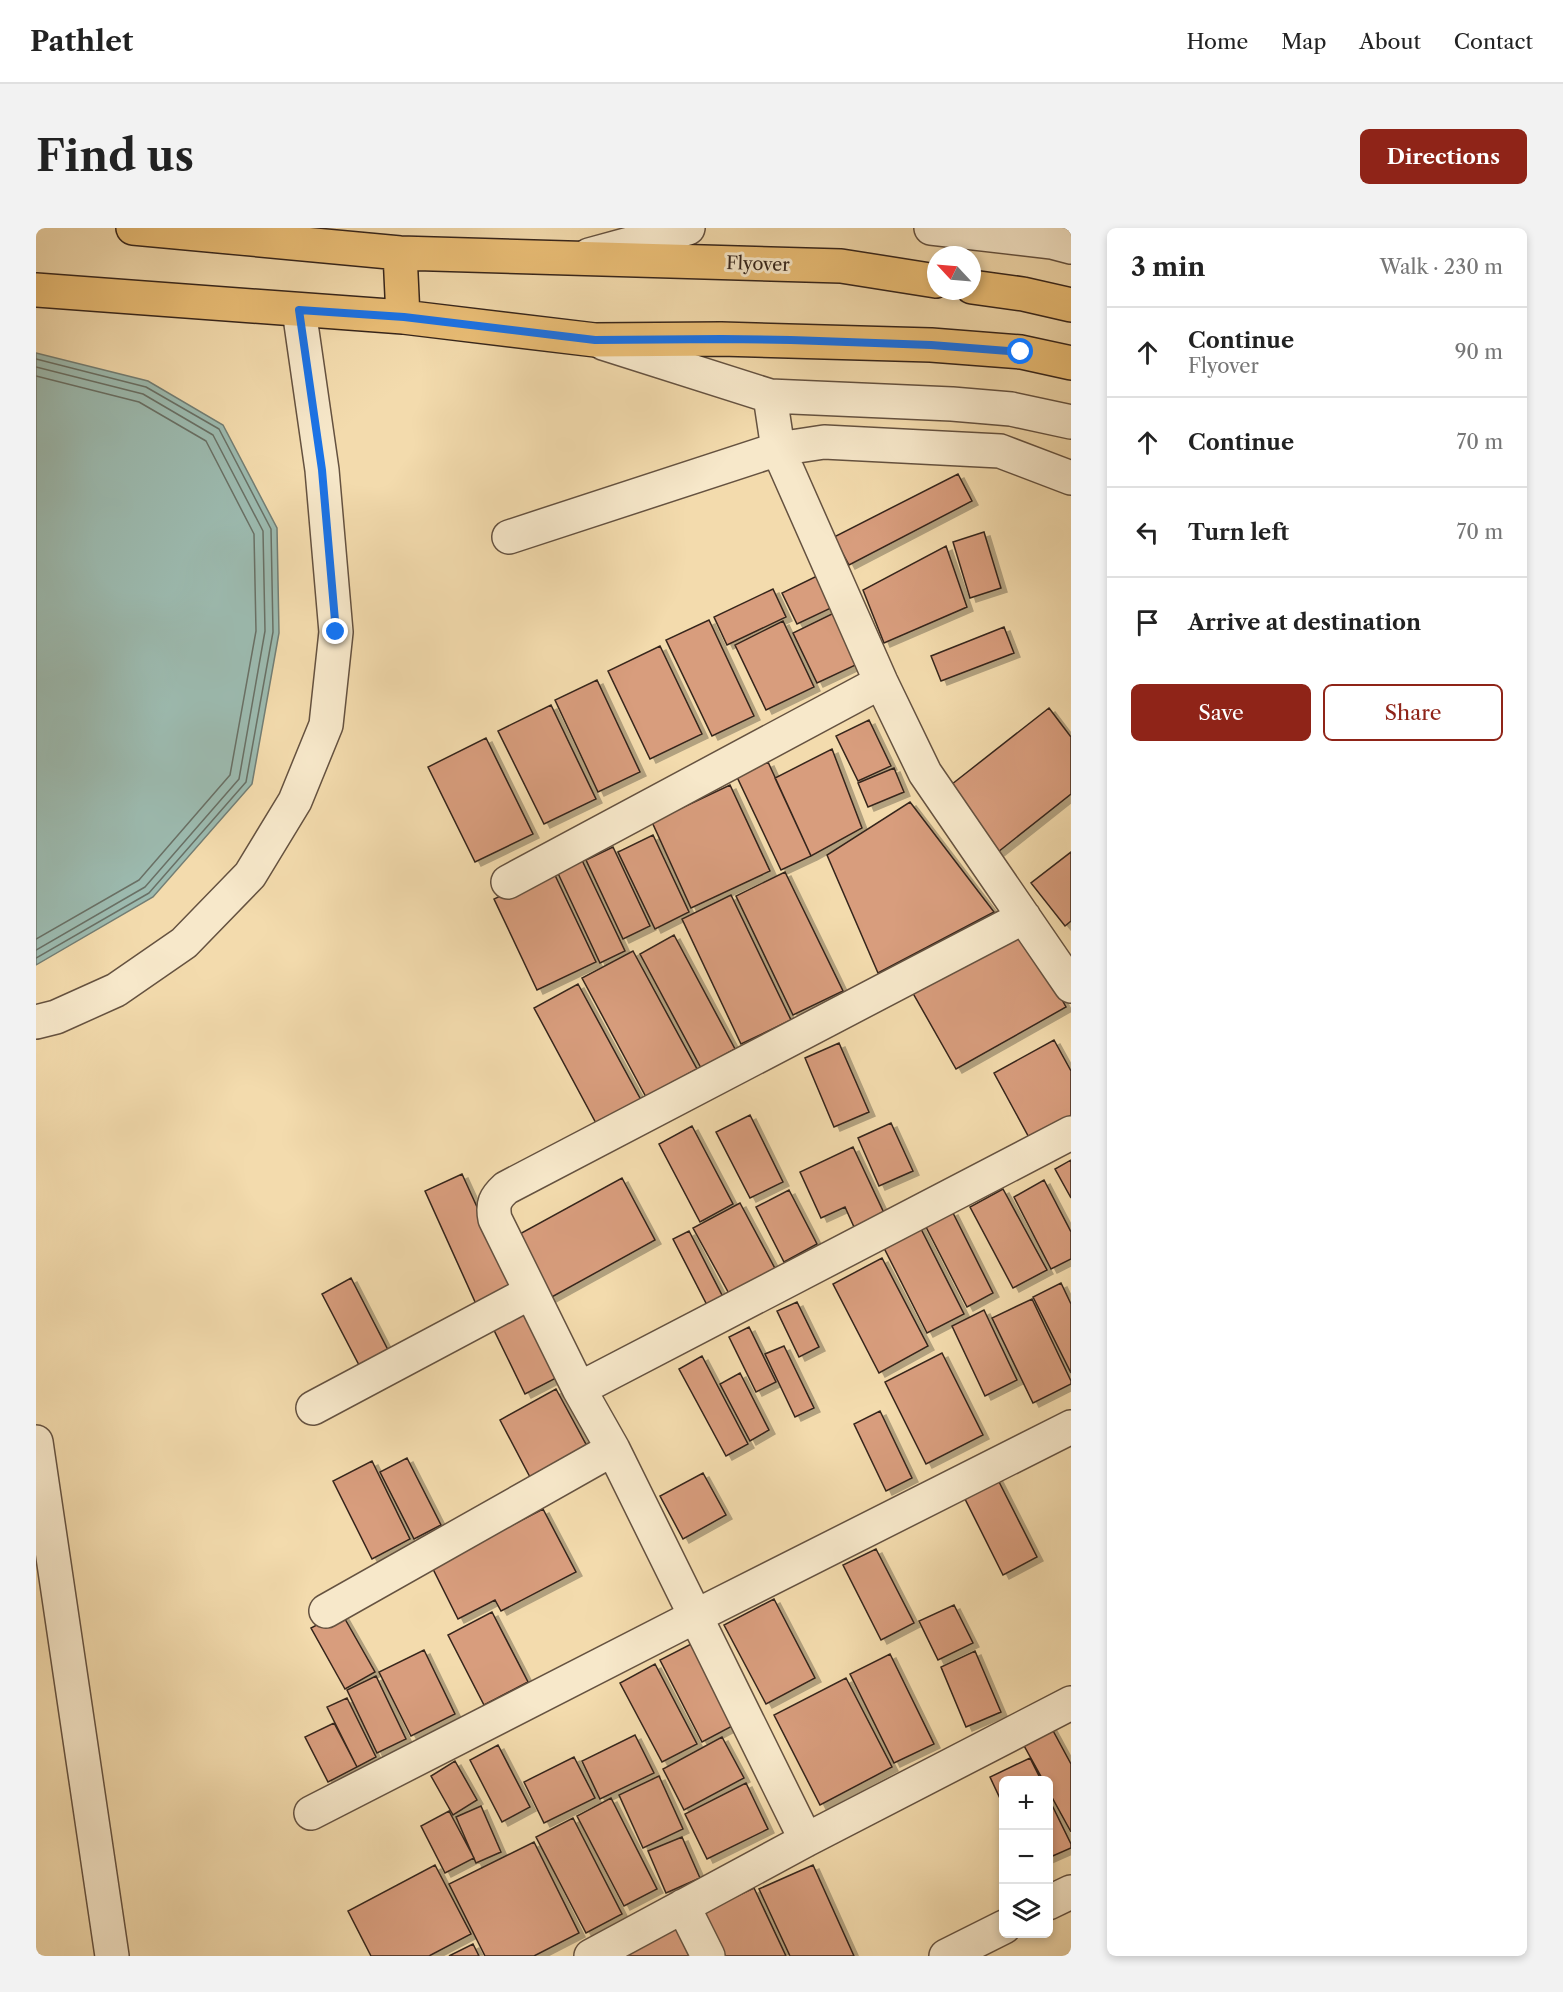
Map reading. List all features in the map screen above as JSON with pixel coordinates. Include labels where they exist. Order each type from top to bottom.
[{"type":"main road","name":"Flyover","points":[[133,228],[352,238],[400,253],[840,266],[927,280]]},
{"type":"main road","points":[[400,253],[404,317]]},
{"type":"main road","points":[[981,288],[1071,305]]},
{"type":"main road","points":[[36,290],[404,317],[595,340],[721,339],[942,346],[1021,352],[1071,363]]},
{"type":"street","points":[[579,258],[688,228]]},
{"type":"street","points":[[931,228],[1062,239]]},
{"type":"street","points":[[36,1022],[56,1017],[116,990],[184,943],[250,875],[295,801],[326,725],[336,632],[322,470],[299,310]]},
{"type":"street","points":[[595,340],[770,396],[952,404],[1011,409],[1071,422]]},
{"type":"street","points":[[770,396],[778,449],[881,682],[925,773],[1071,986]]},
{"type":"street","points":[[509,537],[778,449],[824,442],[1000,451],[1071,478]]},
{"type":"street","points":[[508,882],[881,682]]},
{"type":"street","points":[[806,1840],[613,1449],[579,1389],[531,1292],[493,1207],[497,1196],[507,1188],[1024,917]]},
{"type":"street","points":[[579,1389],[1071,1132]]},
{"type":"street","points":[[313,1408],[531,1292]]},
{"type":"street","points":[[311,1813],[1071,1427]]},
{"type":"street","points":[[36,1442],[112,1956]]},
{"type":"street","points":[[326,1611],[613,1449]]},
{"type":"street","points":[[591,1956],[806,1840],[1071,1703]]},
{"type":"street","points":[[1053,1901],[1071,1892]]},
{"type":"street","points":[[683,1906],[708,1956]]},
{"type":"street","points":[[946,1956],[999,1930]]},
{"type":"water","points":[[36,353],[148,381],[223,425],[277,528],[279,633],[252,784],[153,897],[36,965]]},
{"type":"building","points":[[958,474],[972,501],[849,565],[834,537]]},
{"type":"building","points":[[984,532],[1001,588],[970,598],[953,542]]},
{"type":"building","points":[[946,546],[967,607],[884,643],[863,590]]},
{"type":"building","points":[[817,576],[831,608],[797,624],[782,593]]},
{"type":"building","points":[[773,589],[786,617],[727,645],[714,617]]},
{"type":"building","points":[[838,611],[862,662],[817,683],[793,633]]},
{"type":"building","points":[[709,620],[754,716],[712,736],[666,640]]},
{"type":"building","points":[[783,621],[814,687],[766,710],[735,645]]},
{"type":"building","points":[[1004,627],[1014,653],[941,681],[931,656]]},
{"type":"building","points":[[660,646],[702,734],[650,759],[608,671]]},
{"type":"building","points":[[597,680],[640,772],[598,792],[555,700]]},
{"type":"building","points":[[551,705],[596,799],[544,824],[498,731]]},
{"type":"building","points":[[1049,708],[1071,737],[1071,794],[998,852],[947,788]]},
{"type":"building","points":[[869,720],[891,766],[858,781],[836,736]]},
{"type":"building","points":[[486,738],[533,834],[475,862],[428,767]]},
{"type":"building","points":[[832,749],[862,828],[811,856],[775,778]]},
{"type":"building","points":[[768,762],[811,856],[781,870],[737,777]]},
{"type":"building","points":[[894,768],[904,792],[868,807],[858,783]]},
{"type":"building","points":[[730,785],[770,871],[691,908],[652,822]]},
{"type":"building","points":[[910,802],[994,912],[878,973],[827,855]]},
{"type":"building","points":[[653,835],[689,912],[655,929],[618,852]]},
{"type":"building","points":[[613,847],[650,926],[623,939],[586,860]]},
{"type":"building","points":[[1071,852],[1071,921],[1065,926],[1031,883]]},
{"type":"building","points":[[580,856],[625,951],[600,963],[555,867]]},
{"type":"building","points":[[553,871],[596,962],[537,990],[494,899]]},
{"type":"building","points":[[785,872],[843,991],[793,1015],[736,896]]},
{"type":"building","points":[[731,895],[791,1020],[741,1044],[682,919]]},
{"type":"building","points":[[1021,926],[1066,1007],[956,1069],[910,988]]},
{"type":"building","points":[[674,935],[735,1049],[701,1068],[640,954]]},
{"type":"building","points":[[633,951],[697,1069],[646,1097],[582,978]]},
{"type":"building","points":[[578,984],[641,1100],[597,1125],[534,1008]]},
{"type":"building","points":[[1054,1040],[1071,1071],[1071,1122],[1032,1143],[994,1073]]},
{"type":"building","points":[[839,1043],[869,1112],[834,1127],[805,1058]]},
{"type":"building","points":[[750,1115],[783,1182],[750,1198],[716,1132]]},
{"type":"building","points":[[891,1123],[913,1171],[879,1186],[858,1138]]},
{"type":"building","points":[[692,1126],[733,1204],[700,1222],[659,1144]]},
{"type":"building","points":[[853,1147],[884,1213],[854,1227],[845,1207],[821,1218],[800,1172]]},
{"type":"building","points":[[1071,1160],[1071,1198],[1055,1169]]},
{"type":"building","points":[[462,1174],[513,1286],[476,1304],[425,1191]]},
{"type":"building","points":[[622,1178],[655,1240],[550,1298],[516,1236]]},
{"type":"building","points":[[1044,1180],[1071,1232],[1071,1259],[1051,1269],[1014,1197]]},
{"type":"building","points":[[1003,1189],[1047,1270],[1013,1288],[970,1207]]},
{"type":"building","points":[[789,1190],[817,1244],[784,1262],[756,1207]]},
{"type":"building","points":[[740,1203],[778,1274],[732,1299],[693,1228]]},
{"type":"building","points":[[952,1211],[993,1293],[967,1307],[925,1225]]},
{"type":"building","points":[[919,1225],[964,1314],[927,1333],[882,1244]]},
{"type":"building","points":[[689,1231],[724,1299],[708,1307],[673,1239]]},
{"type":"building","points":[[882,1258],[928,1346],[879,1373],[833,1284]]},
{"type":"building","points":[[351,1278],[388,1350],[359,1365],[322,1294]]},
{"type":"building","points":[[1061,1283],[1071,1304],[1071,1373],[1033,1297]]},
{"type":"building","points":[[1032,1299],[1071,1381],[1071,1384],[1033,1403],[992,1318]]},
{"type":"building","points":[[797,1302],[819,1347],[799,1357],[777,1311]]},
{"type":"building","points":[[525,1308],[558,1377],[525,1394],[491,1324]]},
{"type":"building","points":[[984,1310],[1017,1380],[985,1396],[952,1326]]},
{"type":"building","points":[[749,1327],[776,1382],[756,1392],[729,1337]]},
{"type":"building","points":[[784,1346],[814,1408],[795,1417],[765,1354]]},
{"type":"building","points":[[942,1353],[983,1435],[926,1464],[885,1382]]},
{"type":"building","points":[[702,1356],[748,1444],[726,1456],[679,1369]]},
{"type":"building","points":[[740,1373],[769,1430],[750,1441],[720,1384]]},
{"type":"building","points":[[556,1389],[588,1448],[531,1479],[500,1420]]},
{"type":"building","points":[[880,1411],[912,1478],[886,1491],[854,1424]]},
{"type":"building","points":[[407,1458],[441,1525],[414,1539],[380,1472]]},
{"type":"building","points":[[372,1461],[410,1539],[372,1559],[333,1481]]},
{"type":"building","points":[[993,1470],[1037,1557],[1003,1575],[959,1487]]},
{"type":"building","points":[[703,1473],[726,1515],[683,1539],[660,1496]]},
{"type":"building","points":[[543,1509],[576,1572],[501,1611],[495,1600],[458,1619],[432,1567]]},
{"type":"building","points":[[876,1549],[914,1623],[881,1640],[843,1565]]},
{"type":"building","points":[[774,1599],[815,1678],[766,1704],[724,1625]]},
{"type":"building","points":[[954,1605],[973,1643],[938,1660],[919,1621]]},
{"type":"building","points":[[341,1612],[375,1672],[345,1689],[311,1628]]},
{"type":"building","points":[[492,1612],[528,1682],[484,1705],[448,1635]]},
{"type":"building","points":[[697,1641],[738,1723],[702,1742],[660,1660]]},
{"type":"building","points":[[424,1650],[455,1714],[411,1736],[379,1672]]},
{"type":"building","points":[[975,1651],[1001,1712],[966,1727],[941,1667]]},
{"type":"building","points":[[890,1654],[934,1744],[894,1763],[850,1674]]},
{"type":"building","points":[[655,1664],[697,1744],[662,1762],[620,1683]]},
{"type":"building","points":[[376,1676],[406,1739],[377,1753],[347,1690]]},
{"type":"building","points":[[846,1678],[892,1767],[820,1805],[774,1715]]},
{"type":"building","points":[[347,1698],[376,1757],[357,1767],[327,1707]]},
{"type":"building","points":[[334,1723],[357,1767],[328,1782],[305,1737]]},
{"type":"building","points":[[1051,1727],[1071,1764],[1071,1832],[1053,1799],[1053,1776],[1041,1776],[1022,1742]]},
{"type":"building","points":[[635,1735],[654,1773],[600,1799],[582,1761]]},
{"type":"building","points":[[722,1737],[744,1778],[684,1810],[663,1769]]},
{"type":"building","points":[[498,1745],[530,1807],[502,1822],[470,1760]]},
{"type":"building","points":[[574,1757],[595,1798],[544,1823],[524,1782]]},
{"type":"building","points":[[1030,1758],[1039,1776],[999,1776],[999,1796],[990,1777]]},
{"type":"building","points":[[455,1761],[477,1800],[453,1815],[431,1776]]},
{"type":"building","points":[[659,1776],[683,1829],[643,1848],[619,1795]]},
{"type":"building","points":[[746,1783],[768,1829],[707,1859],[685,1814]]},
{"type":"building","points":[[611,1798],[657,1889],[624,1906],[577,1816]]},
{"type":"building","points":[[481,1806],[501,1852],[476,1863],[456,1817]]},
{"type":"building","points":[[1053,1807],[1071,1844],[1071,1848],[1053,1856]]},
{"type":"building","points":[[449,1811],[474,1858],[445,1873],[421,1826]]},
{"type":"building","points":[[573,1818],[622,1914],[586,1933],[536,1837]]},
{"type":"building","points":[[682,1837],[700,1878],[666,1893],[648,1851]]},
{"type":"building","points":[[534,1842],[579,1933],[534,1956],[485,1956],[449,1884]]},
{"type":"building","points":[[435,1865],[471,1934],[429,1956],[371,1956],[348,1911]]},
{"type":"building","points":[[813,1865],[854,1956],[790,1956],[759,1889]]},
{"type":"building","points":[[754,1888],[786,1956],[713,1956],[695,1916]]},
{"type":"building","points":[[682,1916],[703,1956],[616,1956]]},
{"type":"building","points":[[473,1944],[479,1956],[449,1956]]},
{"type":"route","points":[[336,632],[322,470],[299,310],[404,317],[595,340],[791,340],[931,345],[1021,352]]}]
